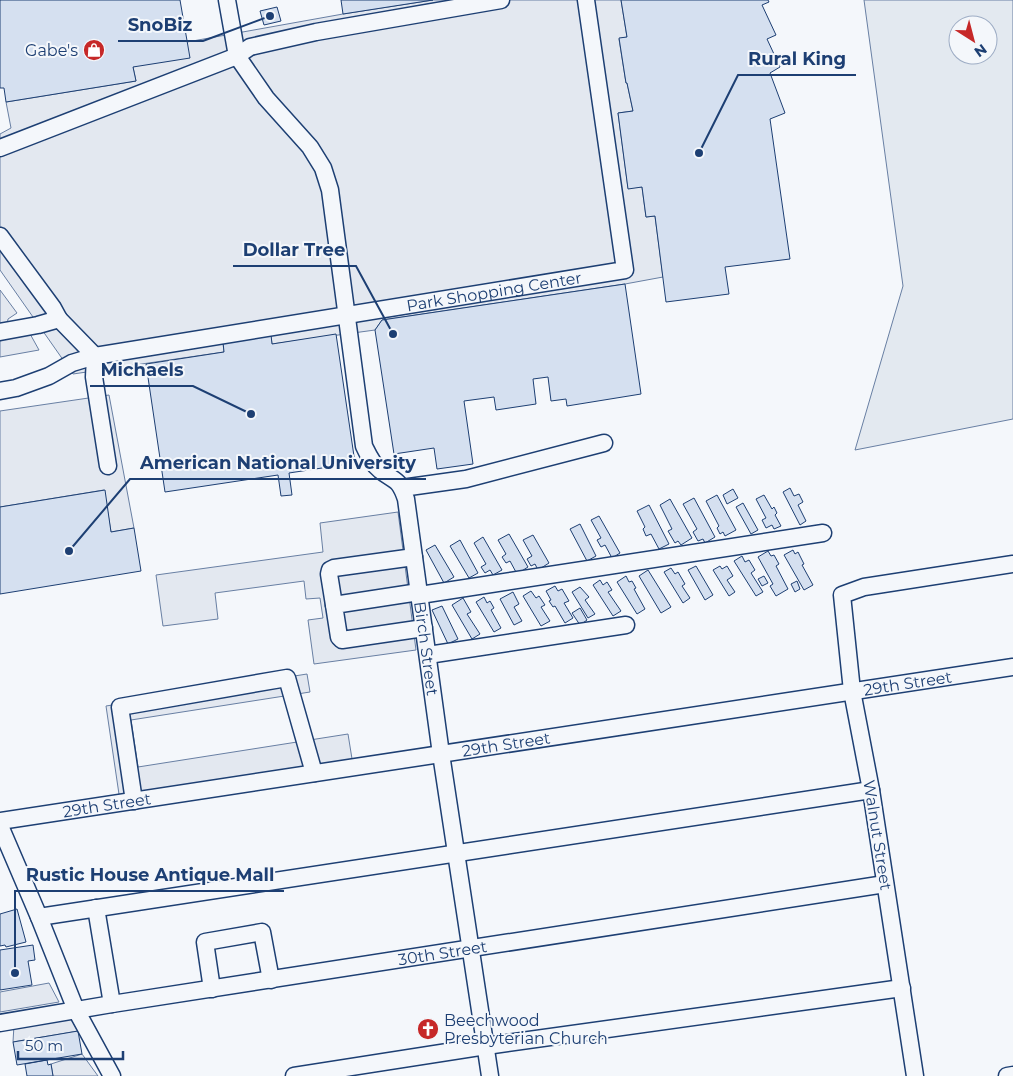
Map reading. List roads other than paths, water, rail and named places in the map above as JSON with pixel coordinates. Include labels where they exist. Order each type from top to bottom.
[{"type":"street","points":[[227,0],[237,56],[266,98],[310,147],[323,168],[330,190],[364,446],[370,459],[378,469],[394,479],[402,488],[406,499],[419,594],[334,605]]},
{"type":"street","points":[[0,148],[237,56],[250,48],[316,32],[501,0]]},
{"type":"street","name":"Park Shopping Center","points":[[0,391],[16,388],[49,376],[72,363],[95,356],[625,270],[586,0]]},
{"type":"street","points":[[1,240],[53,308],[59,319],[95,356],[94,377],[108,466]]},
{"type":"street","points":[[2,330],[59,319]]},
{"type":"street","points":[[402,488],[466,479],[604,444]]},
{"type":"street","name":"Birch Street","points":[[490,1076],[441,754],[419,594],[823,533]]},
{"type":"street","points":[[414,557],[334,568],[330,570],[329,574],[339,637],[342,640],[424,628]]},
{"type":"street","name":"Walnut Street","points":[[915,1076],[872,790],[852,691],[842,595],[864,587],[1013,564]]},
{"type":"street","points":[[428,656],[626,625]]},
{"type":"street","name":"29th Street","points":[[0,821],[1013,667]]},
{"type":"street","points":[[134,800],[120,708],[287,678],[314,773]]},
{"type":"street","points":[[38,917],[872,790]]},
{"type":"street","points":[[0,826],[76,1010],[112,1076]]},
{"type":"street","name":"30th Street","points":[[0,1023],[885,884]]},
{"type":"street","points":[[96,908],[112,1004]]},
{"type":"street","points":[[212,989],[205,942],[262,932],[271,980]]},
{"type":"street","points":[[294,1076],[486,1046],[902,988]]},
{"type":"street","points":[[1008,1076],[1013,1075]]},
{"type":"place","name":"SnoBiz","points":[[270,16]]},
{"type":"place","name":"Gabe's","points":[[94,50]]},
{"type":"place","name":"Rural King","points":[[699,153]]},
{"type":"place","name":"Dollar Tree","points":[[393,334]]},
{"type":"place","name":"Michaels","points":[[251,414]]},
{"type":"place","name":"American National University","points":[[69,551]]},
{"type":"place","name":"Rustic House Antique Mall","points":[[15,973]]},
{"type":"place","name":"Beechwood Presbyterian Church","points":[[428,1029]]}]
